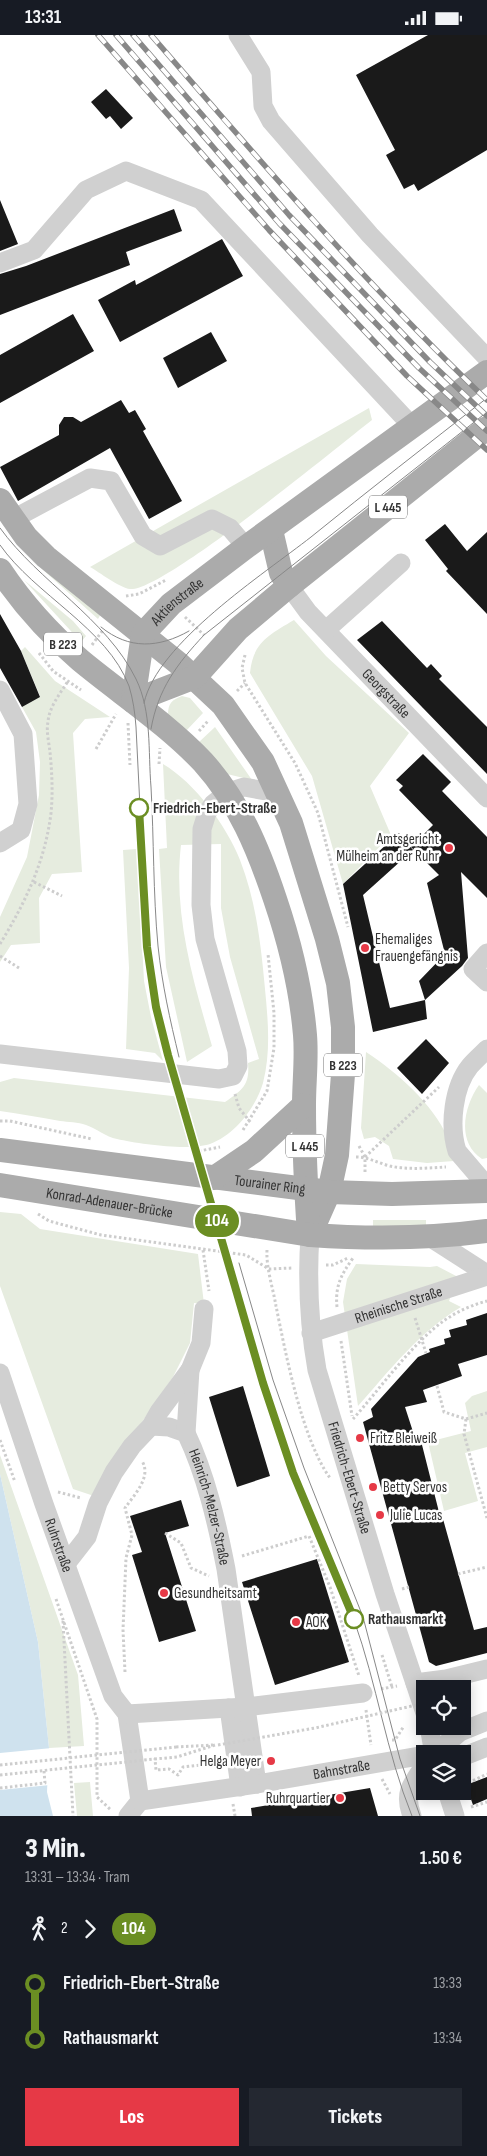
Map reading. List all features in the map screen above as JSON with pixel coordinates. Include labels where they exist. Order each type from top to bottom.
[{"type":"main road","name":"Aktienstraße","points":[[126,711],[143,634],[171,604],[412,425],[487,372]]},
{"type":"main road","name":"L 445","points":[[126,711],[194,677],[220,651],[238,629],[487,428]]},
{"type":"main road","name":"Friedrich-Ebert-Straße","points":[[7,509],[26,537],[46,557],[121,603],[143,634],[194,677],[223,705],[263,762],[291,823],[328,939],[338,983],[343,1027],[343,1074],[337,1155],[329,1192],[310,1235]]},
{"type":"main road","points":[[271,529],[281,573],[289,586]]},
{"type":"main road","name":"Friedrich-Ebert-Straße","points":[[0,570],[49,632],[82,661],[126,711],[154,716],[185,745],[228,793],[248,826],[263,861],[290,944],[306,1037],[304,1105],[305,1188],[310,1235]]},
{"type":"main road","points":[[214,1178],[254,1151],[304,1105]]},
{"type":"main road","name":"Tourainer Ring","points":[[0,1151],[329,1192],[401,1194],[487,1191]]},
{"type":"main road","name":"Konrad-Adenauer-Brücke","points":[[10,1186],[310,1235]]},
{"type":"main road","points":[[310,1235],[360,1239],[431,1238],[487,1231]]},
{"type":"street","points":[[238,35],[261,73],[264,106],[270,121],[370,235],[487,358]]},
{"type":"street","points":[[0,263],[34,250],[86,190],[126,171],[201,200],[412,425]]},
{"type":"street","points":[[7,509],[90,478],[111,481],[144,535],[160,545],[212,519],[230,528],[246,547]]},
{"type":"street","points":[[326,630],[401,563]]},
{"type":"street","name":"Georgstraße","points":[[289,586],[308,611],[487,798]]},
{"type":"street","points":[[0,690],[23,734],[28,804],[21,830],[0,843]]},
{"type":"street","points":[[0,1054],[219,1079],[233,1076],[238,1066],[236,1051],[204,939],[201,905],[202,829],[206,813],[213,804],[228,793],[244,787],[277,793]]},
{"type":"street","points":[[487,953],[473,969],[487,982]]},
{"type":"street","points":[[487,1049],[470,1066],[463,1077],[454,1115],[457,1151],[487,1186]]},
{"type":"street","name":"Friedrich-Ebert-Straße","points":[[310,1235],[307,1287],[311,1333],[322,1389],[385,1594],[416,1686]]},
{"type":"street","name":"Rheinische Straße","points":[[431,1238],[487,1275]]},
{"type":"street","name":"Rheinische Straße","points":[[311,1333],[410,1302],[487,1275]]},
{"type":"street","points":[[66,1564],[87,1537],[102,1495],[114,1472],[132,1446],[151,1426],[190,1370],[201,1343],[204,1309]]},
{"type":"street","points":[[186,1433],[190,1370]]},
{"type":"street","name":"Ruhrstraße","points":[[0,1373],[113,1696],[127,1714]]},
{"type":"street","name":"Heinrich-Melzer-Straße","points":[[151,1426],[169,1427],[186,1433],[194,1449],[225,1561],[237,1707]]},
{"type":"street","points":[[415,1683],[446,1679],[487,1669]]},
{"type":"street","points":[[128,1816],[140,1801],[127,1714],[237,1707],[363,1693]]},
{"type":"street","points":[[237,1707],[248,1786]]},
{"type":"street","points":[[445,1745],[460,1732],[487,1721]]},
{"type":"street","points":[[471,1753],[487,1747]]},
{"type":"street","name":"Bahnstraße","points":[[140,1801],[248,1786],[416,1757]]},
{"type":"street","points":[[412,1816],[408,1797],[409,1786],[416,1777]]},
{"type":"street","points":[[459,1800],[463,1812]]},
{"type":"path","points":[[68,682],[121,603],[154,586],[220,651],[242,668]]},
{"type":"path","points":[[96,749],[126,711]]},
{"type":"path","points":[[126,711],[130,765]]},
{"type":"path","points":[[159,764],[160,745]]},
{"type":"path","points":[[34,882],[62,896]]},
{"type":"path","points":[[0,956],[19,968]]},
{"type":"path","points":[[233,1076],[236,1100],[250,1122],[240,1134]]},
{"type":"path","points":[[365,1157],[440,1086]]},
{"type":"path","points":[[0,1121],[10,1121],[83,1136],[101,1142]]},
{"type":"path","points":[[184,1153],[203,1152],[222,1146]]},
{"type":"path","points":[[337,1155],[365,1157],[390,1166],[469,1165]]},
{"type":"path","points":[[35,1212],[49,1221],[102,1235],[246,1255],[269,1269],[333,1265],[355,1255]]},
{"type":"path","points":[[203,1249],[209,1296],[204,1309]]},
{"type":"path","points":[[353,1419],[421,1340],[444,1320],[471,1306],[487,1301]]},
{"type":"path","points":[[410,1302],[426,1353]]},
{"type":"path","points":[[437,1386],[444,1412],[466,1419],[487,1413]]},
{"type":"path","points":[[466,1419],[464,1434],[487,1517]]},
{"type":"path","points":[[0,1440],[17,1489]]},
{"type":"path","points":[[125,1677],[123,1630],[126,1558],[132,1535],[125,1508],[146,1477],[145,1466],[132,1446]]},
{"type":"path","points":[[165,1533],[181,1543],[191,1568],[228,1584]]},
{"type":"path","points":[[225,1561],[309,1536],[341,1617],[363,1693],[374,1764],[391,1799]]},
{"type":"path","points":[[458,1574],[487,1567]]},
{"type":"path","points":[[53,1590],[97,1719],[97,1797],[117,1816]]},
{"type":"path","points":[[63,1618],[73,1816]]},
{"type":"path","points":[[382,1655],[392,1687]]},
{"type":"path","points":[[0,1765],[218,1745],[315,1728],[416,1705]]},
{"type":"path","points":[[388,1741],[395,1740],[404,1726]]},
{"type":"path","points":[[371,1745],[379,1743]]},
{"type":"path","points":[[0,1775],[177,1757],[218,1745]]},
{"type":"path","points":[[155,1759],[156,1770],[169,1769],[178,1775],[182,1767],[203,1764]]},
{"type":"path","points":[[0,1788],[45,1783],[44,1771]]},
{"type":"path","points":[[471,1781],[487,1774]]},
{"type":"path","points":[[463,1812],[468,1800]]},
{"type":"path","points":[[463,1812],[487,1802]]},
{"type":"path","points":[[463,1812],[473,1816]]},
{"type":"shaded area","points":[[369,408],[372,420],[250,516],[176,568],[148,584],[130,589],[126,588],[90,567]]},
{"type":"shaded area","points":[[32,556],[102,612],[98,619],[33,561]]},
{"type":"shaded area","points":[[24,580],[73,621],[86,636],[81,642]]},
{"type":"shaded area","points":[[294,620],[326,656],[409,733],[370,786],[391,835],[343,884],[312,776],[250,673],[252,662],[259,647],[270,635]]},
{"type":"shaded area","points":[[25,647],[55,681],[110,717],[85,719],[73,733],[82,872],[52,874],[39,898],[40,943],[11,945],[0,962],[0,917],[27,857],[39,795],[40,762],[36,732],[22,707],[40,696],[21,651]]},
{"type":"shaded area","points":[[182,696],[190,698],[203,713],[186,731],[168,715],[171,703]]},
{"type":"shaded area","points":[[215,727],[252,780],[227,774],[198,743]]},
{"type":"shaded area","points":[[163,764],[198,793],[227,833],[240,860],[254,907],[260,940],[268,1024],[266,1071],[260,1092],[250,1110],[236,1127],[219,1140],[210,1144],[190,1147],[151,1145],[126,1141],[113,1138],[83,1124],[0,1111],[0,1082],[14,1078],[225,1102],[244,1086],[248,1077],[248,1063],[259,1059],[230,957],[221,908],[221,844],[181,845],[179,871],[182,922],[192,972],[212,1046],[187,1062],[166,967],[159,849],[167,848]]},
{"type":"shaded area","points":[[137,849],[144,981],[151,1017],[163,1061],[155,1053],[126,1049],[129,968],[123,850]]},
{"type":"shaded area","points":[[366,1052],[402,1079],[433,1113],[448,1138],[454,1161],[427,1163],[393,1159],[389,1146],[375,1137],[364,1139],[361,1128]]},
{"type":"shaded area","points":[[479,1085],[487,1093],[487,1158],[482,1159],[468,1143],[465,1123],[469,1103]]},
{"type":"shaded area","points":[[0,1212],[21,1214],[40,1229],[198,1254],[204,1304],[194,1303],[190,1343],[173,1377],[131,1438],[97,1497],[73,1489],[0,1286]]},
{"type":"shaded area","points":[[373,1220],[426,1220],[426,1228],[373,1228]]},
{"type":"shaded area","points":[[356,1264],[437,1266],[458,1277],[449,1301],[461,1307],[418,1340],[358,1406],[343,1302],[347,1279]]},
{"type":"shaded area","points":[[487,1391],[487,1447],[465,1453],[478,1501],[444,1511],[428,1442],[471,1431],[465,1403],[472,1396]]},
{"type":"shaded area","points":[[0,1455],[78,1675],[84,1746],[49,1748],[38,1642],[0,1474]]},
{"type":"shaded area","points":[[90,1782],[93,1816],[77,1816],[74,1783]]},
{"type":"water","points":[[0,1474],[38,1642],[49,1748],[47,1792],[53,1816],[0,1816]]},
{"type":"pier","points":[[52,1748],[50,1785],[0,1790],[0,1753]]},
{"type":"building","points":[[428,35],[487,35],[487,150],[418,191],[414,184],[404,189],[386,155],[395,150],[356,75]]},
{"type":"building","points":[[106,89],[133,118],[121,129],[110,116],[106,119],[91,102]]},
{"type":"building","points":[[0,200],[18,244],[0,251]]},
{"type":"building","points":[[174,209],[182,231],[126,252],[130,265],[0,315],[0,274],[26,266]]},
{"type":"building","points":[[222,239],[243,276],[120,342],[98,300],[135,280],[136,285]]},
{"type":"building","points":[[73,314],[94,351],[0,403],[0,355]]},
{"type":"building","points":[[211,332],[227,361],[178,388],[163,358]]},
{"type":"building","points":[[121,400],[129,413],[135,410],[146,429],[143,431],[182,501],[149,519],[110,448],[18,501],[0,467],[59,435],[59,425],[64,417],[73,417],[81,422]]},
{"type":"building","points":[[445,524],[467,551],[487,532],[487,614],[446,571],[448,569],[425,540]]},
{"type":"building","points":[[0,614],[21,651],[40,697],[22,707],[0,668]]},
{"type":"building","points":[[382,621],[427,668],[431,664],[442,676],[439,679],[487,727],[487,774],[357,640]]},
{"type":"building","points":[[423,754],[451,782],[442,791],[487,837],[487,898],[461,872],[468,958],[462,966],[425,1000],[419,981],[445,954],[427,883],[439,875],[411,847],[433,825],[399,790],[403,786],[396,780]]},
{"type":"building","name":"Ehemaliges Frauengefängnis","points":[[399,833],[413,850],[363,895],[390,1008],[425,1000],[427,1019],[373,1032],[343,884]]},
{"type":"building","points":[[426,1039],[449,1063],[422,1094],[397,1068]]},
{"type":"building","points":[[487,1313],[487,1355],[458,1364],[462,1376],[423,1390],[427,1402],[405,1407],[415,1438],[420,1437],[441,1520],[443,1519],[474,1630],[487,1627],[487,1653],[436,1666],[429,1662],[363,1422],[373,1417],[371,1409],[418,1357],[430,1352],[429,1349],[445,1344],[444,1339],[451,1337],[449,1330],[467,1325],[466,1320]]},
{"type":"building","points":[[243,1386],[270,1476],[237,1487],[209,1397]]},
{"type":"building","name":"Gesundheitsamt","points":[[181,1500],[189,1526],[165,1533],[196,1631],[159,1642],[132,1555],[142,1552],[130,1516]]},
{"type":"building","name":"AOK","points":[[317,1559],[349,1662],[275,1685],[242,1582]]},
{"type":"building","points":[[487,1777],[487,1799],[473,1805],[471,1783]]},
{"type":"building","name":"Ruhrquartier","points":[[370,1788],[378,1816],[252,1816],[251,1808]]},
{"type":"tram line","points":[[144,703],[153,680],[169,657],[215,611],[487,398]]},
{"type":"tram line","points":[[151,729],[158,702],[170,678],[185,656],[204,635],[487,412]]},
{"type":"tram line","points":[[0,528],[33,566],[108,637],[123,657],[141,692],[145,705],[148,732],[158,946],[167,1002],[179,1057]]},
{"type":"tram line","points":[[0,545],[32,580],[88,629],[119,665],[129,686],[134,706],[136,727],[147,947],[156,1007],[168,1055]]},
{"type":"tram line","points":[[101,627],[122,640],[144,644],[167,641],[189,631]]},
{"type":"tram line","name":"104","points":[[139,808],[147,947],[156,1007],[168,1055],[263,1383],[293,1473],[354,1619]]},
{"type":"tram line","points":[[229,1263],[275,1421],[293,1473],[347,1601],[362,1644],[388,1743],[412,1816]]},
{"type":"tram line","points":[[239,1263],[273,1380],[304,1468],[363,1617],[400,1759],[420,1816]]},
{"type":"railway","points":[[98,35],[269,230],[407,376],[487,450]]},
{"type":"railway","points":[[116,35],[279,223],[419,368],[487,431]]},
{"type":"railway","points":[[133,35],[289,215],[430,362],[487,416]]},
{"type":"railway","points":[[151,35],[356,267],[487,400]]},
{"type":"place","name":"Friedrich-Ebert-Straße","points":[[139,808]]},
{"type":"place","name":"Amtsgericht Mülheim an der Ruhr","points":[[449,848]]},
{"type":"place","name":"Ehemaliges Frauengefängnis","points":[[365,948]]},
{"type":"place","name":"Fritz Bleiweiß","points":[[360,1438]]},
{"type":"place","name":"Betty Servos","points":[[373,1487]]},
{"type":"place","name":"Julie Lucas","points":[[380,1515]]},
{"type":"place","name":"Gesundheitsamt","points":[[164,1593]]},
{"type":"place","name":"Rathausmarkt","points":[[354,1619]]},
{"type":"place","name":"AOK","points":[[296,1622]]},
{"type":"place","name":"Helga Meyer","points":[[271,1761]]},
{"type":"place","name":"Ruhrquartier","points":[[340,1798]]}]
